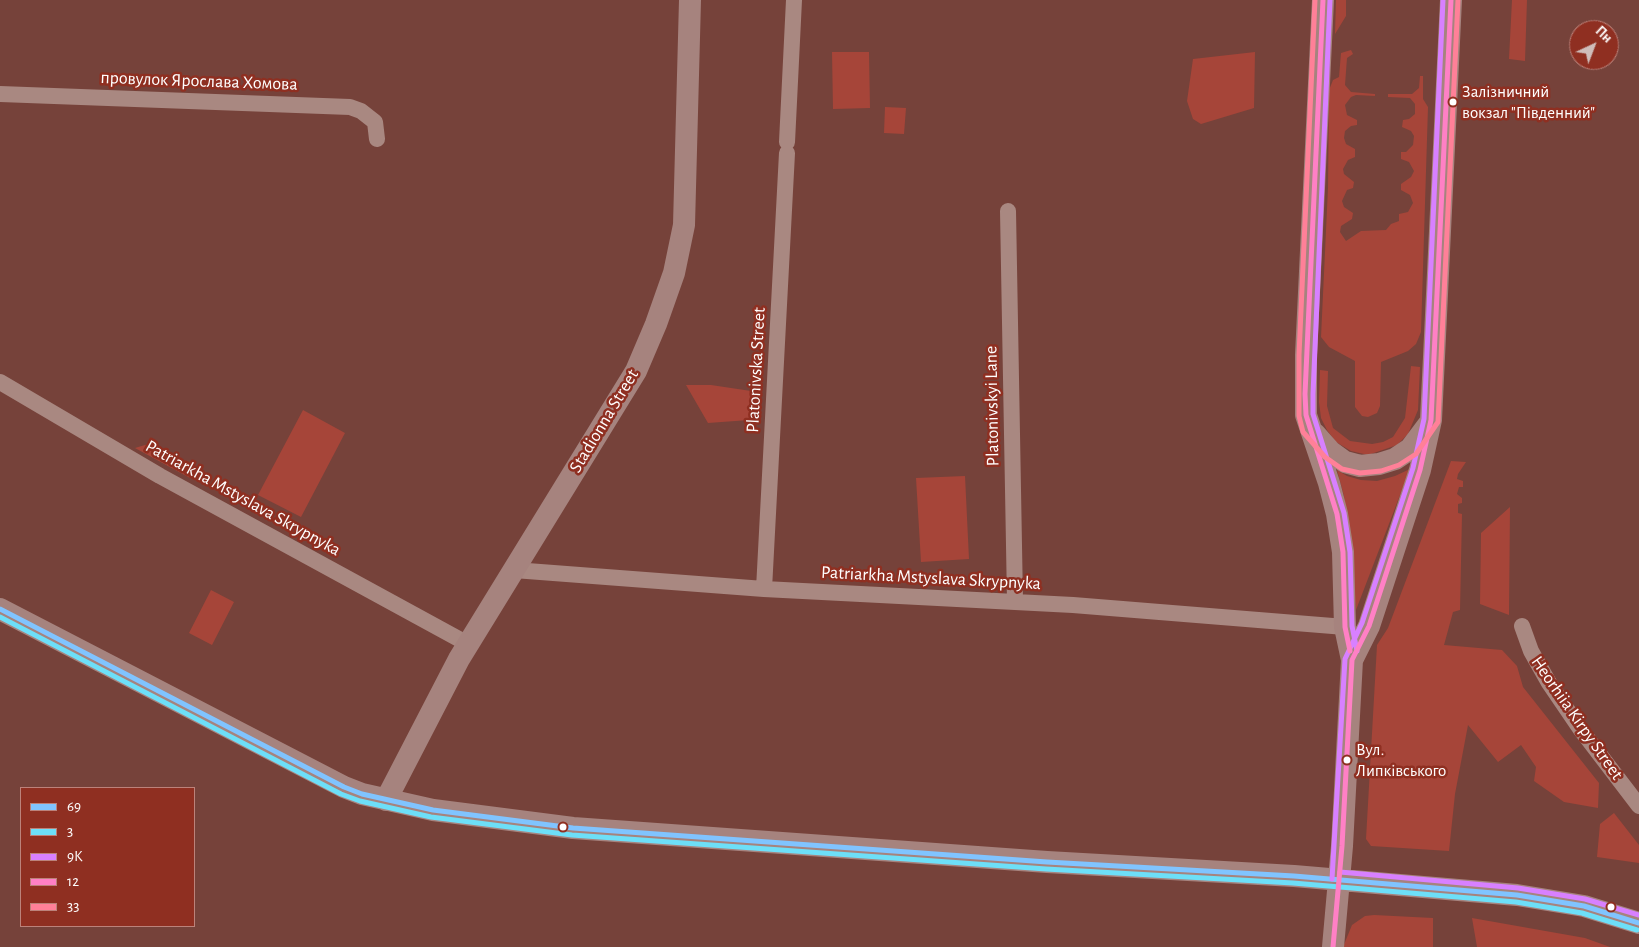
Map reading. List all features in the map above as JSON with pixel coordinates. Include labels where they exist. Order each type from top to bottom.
[{"type":"street","name":"Stadionna Street","points":[[386,800],[468,644],[636,371],[656,324],[674,273],[684,225],[690,0]]},
{"type":"street","name":"Platonivska Street","points":[[764,590],[794,0]]},
{"type":"street","points":[[1323,0],[1305,385],[1306,415],[1309,428],[1329,483],[1337,514],[1343,552],[1346,627],[1352,660],[1333,947]]},
{"type":"street","points":[[1352,660],[1368,626],[1420,470],[1431,420],[1451,0]]},
{"type":"street","name":"провулок Ярослава Хомова","points":[[0,94],[350,107],[361,111],[375,122],[377,139]]},
{"type":"street","name":"Platonivskyi Lane","points":[[1008,211],[1015,601]]},
{"type":"street","name":"Patriarkha Mstyslava Skrypnyka","points":[[0,382],[160,476],[468,644]]},
{"type":"street","points":[[1309,428],[1330,451],[1345,462],[1360,466],[1379,464],[1395,459],[1410,449],[1431,420]]},
{"type":"street","name":"Patriarkha Mstyslava Skrypnyka","points":[[514,570],[764,590],[1015,601],[1346,627]]},
{"type":"street","points":[[0,609],[344,786],[386,800],[433,810],[573,828],[1047,862],[1339,879],[1517,895],[1584,906],[1639,923]]},
{"type":"street","name":"Heorhiia Kirpy Street","points":[[1522,626],[1531,651],[1549,683],[1580,730],[1639,806]]},
{"type":"shaded area","points":[[1336,0],[1346,0],[1346,16],[1335,34]]},
{"type":"shaded area","points":[[1512,0],[1527,0],[1525,61],[1509,59]]},
{"type":"shaded area","points":[[1351,50],[1353,54],[1347,58],[1345,85],[1351,92],[1375,94],[1375,96],[1356,95],[1351,97],[1345,105],[1347,115],[1357,120],[1357,125],[1351,126],[1345,131],[1344,138],[1346,144],[1355,149],[1355,157],[1348,160],[1343,169],[1344,174],[1354,182],[1353,188],[1347,190],[1342,201],[1344,207],[1353,213],[1352,219],[1341,226],[1340,232],[1346,241],[1361,231],[1386,230],[1391,224],[1399,221],[1399,214],[1408,212],[1413,203],[1410,195],[1401,190],[1401,184],[1411,177],[1414,171],[1409,162],[1401,159],[1401,152],[1406,152],[1413,145],[1414,136],[1411,131],[1402,127],[1403,120],[1409,119],[1415,114],[1415,104],[1410,98],[1388,97],[1388,94],[1412,94],[1419,88],[1420,76],[1423,76],[1423,99],[1428,107],[1421,332],[1416,344],[1408,351],[1381,362],[1380,406],[1377,413],[1368,417],[1362,416],[1355,407],[1355,361],[1329,347],[1321,337],[1328,188],[1329,90],[1333,80],[1339,77],[1341,53]]},
{"type":"shaded area","points":[[832,52],[869,52],[870,108],[833,109]]},
{"type":"shaded area","points":[[1255,52],[1254,108],[1201,124],[1193,119],[1187,101],[1193,59]]},
{"type":"shaded area","points":[[885,107],[906,108],[904,134],[884,133]]},
{"type":"shaded area","points":[[1411,366],[1420,367],[1418,410],[1408,434],[1397,445],[1368,455],[1351,451],[1336,442],[1321,418],[1319,402],[1320,370],[1328,371],[1327,406],[1333,428],[1350,441],[1372,444],[1383,442],[1393,437],[1405,418]]},
{"type":"shaded area","points":[[686,385],[711,385],[751,391],[749,420],[708,423]]},
{"type":"shaded area","points":[[303,410],[345,433],[301,517],[258,495]]},
{"type":"shaded area","points":[[145,445],[188,468],[190,478],[135,448]]},
{"type":"shaded area","points":[[1451,461],[1466,462],[1457,479],[1463,481],[1463,487],[1459,487],[1457,494],[1462,498],[1462,503],[1458,504],[1458,513],[1462,514],[1460,610],[1453,612],[1444,645],[1502,650],[1517,666],[1523,687],[1599,783],[1598,808],[1564,802],[1534,781],[1536,767],[1521,745],[1498,762],[1468,725],[1455,794],[1449,851],[1371,846],[1366,839],[1377,645],[1388,628]]},
{"type":"shaded area","points":[[1410,469],[1356,610],[1344,496],[1337,470],[1347,476],[1361,480],[1377,481]]},
{"type":"shaded area","points":[[965,476],[969,559],[921,562],[916,478]]},
{"type":"shaded area","points":[[1510,507],[1509,615],[1480,604],[1481,533]]},
{"type":"shaded area","points":[[211,590],[234,602],[212,645],[189,633]]},
{"type":"shaded area","points":[[1614,813],[1639,845],[1639,863],[1597,857],[1600,824]]},
{"type":"shaded area","points":[[1365,916],[1433,918],[1433,947],[1343,947],[1352,925]]},
{"type":"shaded area","points":[[1472,918],[1585,938],[1610,947],[1477,947]]},
{"type":"transit line","name":"33","points":[[1315,0],[1299,355],[1299,416],[1303,432],[1325,457],[1342,469],[1360,473],[1381,471],[1399,465],[1416,454],[1438,422],[1458,0]]},
{"type":"transit line","name":"12","points":[[1323,0],[1305,394],[1306,415],[1337,514],[1343,552],[1345,627],[1350,651]]},
{"type":"transit line","name":"9К","points":[[1330,0],[1313,414],[1344,513],[1350,552],[1352,626],[1357,651]]},
{"type":"transit line","name":"9К","points":[[1332,879],[1345,659],[1362,623],[1413,468],[1424,419],[1443,0]]},
{"type":"transit line","name":"12","points":[[1333,947],[1342,846],[1352,660],[1369,626],[1420,470],[1431,420],[1451,0]]},
{"type":"transit line","name":"69","points":[[0,609],[344,787],[362,794],[433,810],[573,828],[1047,862],[1294,876],[1517,895],[1584,906],[1639,923]]},
{"type":"transit line","name":"3","points":[[0,617],[341,794],[360,801],[431,817],[572,835],[1046,869],[1293,883],[1516,902],[1582,913],[1637,930]]},
{"type":"transit line","name":"9К","points":[[1340,872],[1518,888],[1585,899],[1639,915]]},
{"type":"place","name":"Залізничний вокзал \"Південний\"","points":[[1453,102]]},
{"type":"place","name":"Вул. Липківського","points":[[1347,760]]}]
